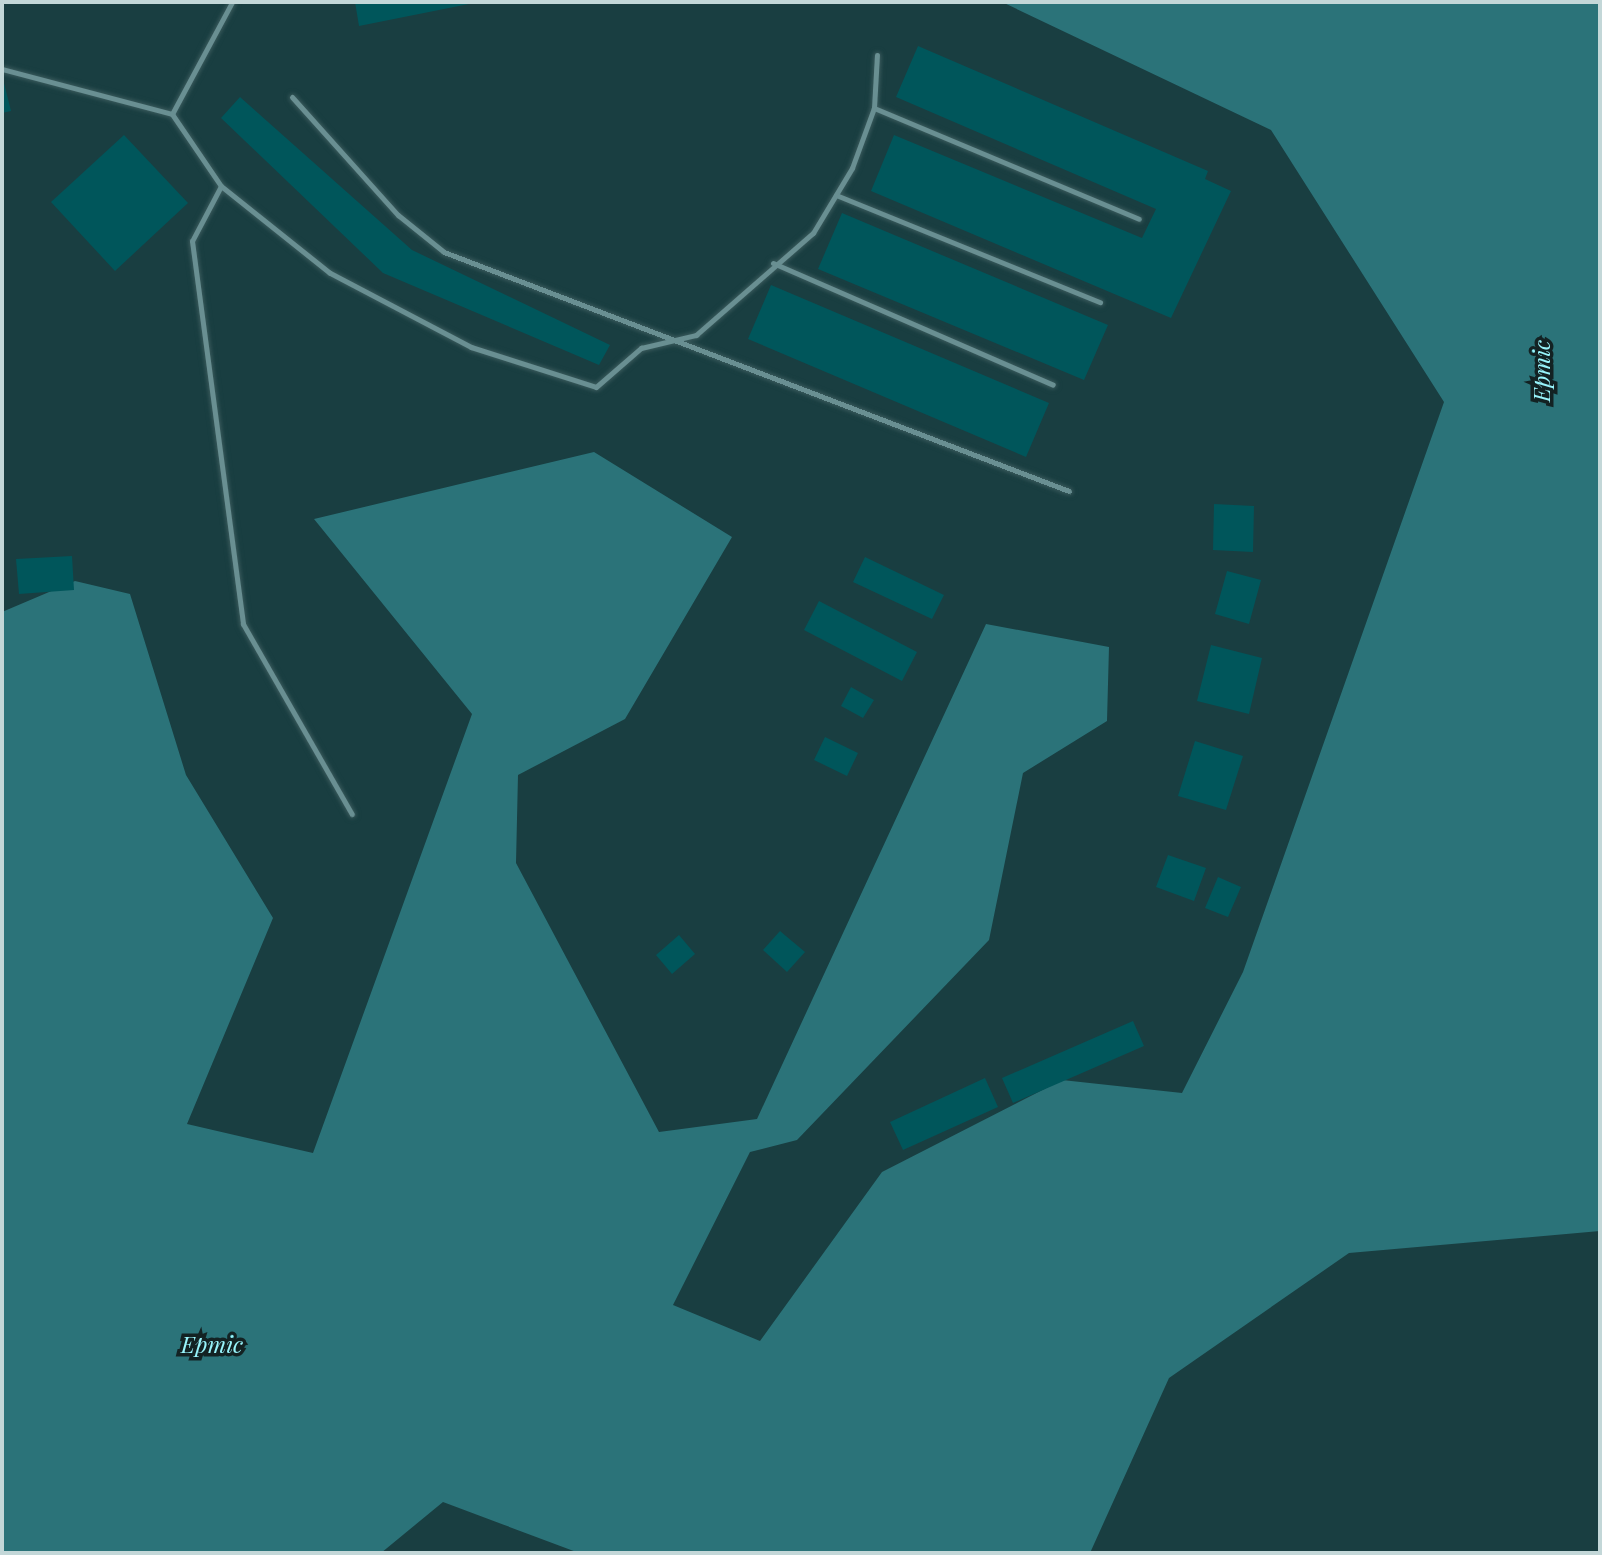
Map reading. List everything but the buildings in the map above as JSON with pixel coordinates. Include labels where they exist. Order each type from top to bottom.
[{"type":"lane","points":[[172,114],[232,2]]},
{"type":"lane","points":[[2,69],[172,114],[220,186],[330,273],[471,347],[596,387],[641,348],[696,335],[773,263],[813,233],[836,195],[874,108],[877,55]]},
{"type":"lane","points":[[292,97],[398,215],[444,252],[1069,491]]},
{"type":"lane","points":[[874,108],[1139,219]]},
{"type":"lane","points":[[220,186],[192,241],[243,624],[352,814]]},
{"type":"lane","points":[[836,195],[1100,302]]},
{"type":"lane","points":[[773,263],[1053,385]]},
{"type":"water","name":"Ертіс","points":[[1002,2],[1600,2],[1600,1231],[1349,1253],[1169,1378],[1090,1553],[579,1553],[443,1502],[381,1553],[2,1553],[2,612],[75,581],[130,594],[186,775],[273,918],[187,1124],[313,1153],[472,714],[314,519],[594,452],[732,537],[625,719],[518,775],[516,863],[659,1132],[757,1119],[986,624],[1109,647],[1107,721],[1023,773],[989,940],[797,1140],[750,1152],[673,1305],[760,1341],[882,1172],[1062,1080],[1182,1093],[1243,972],[1444,402],[1271,130]]}]
